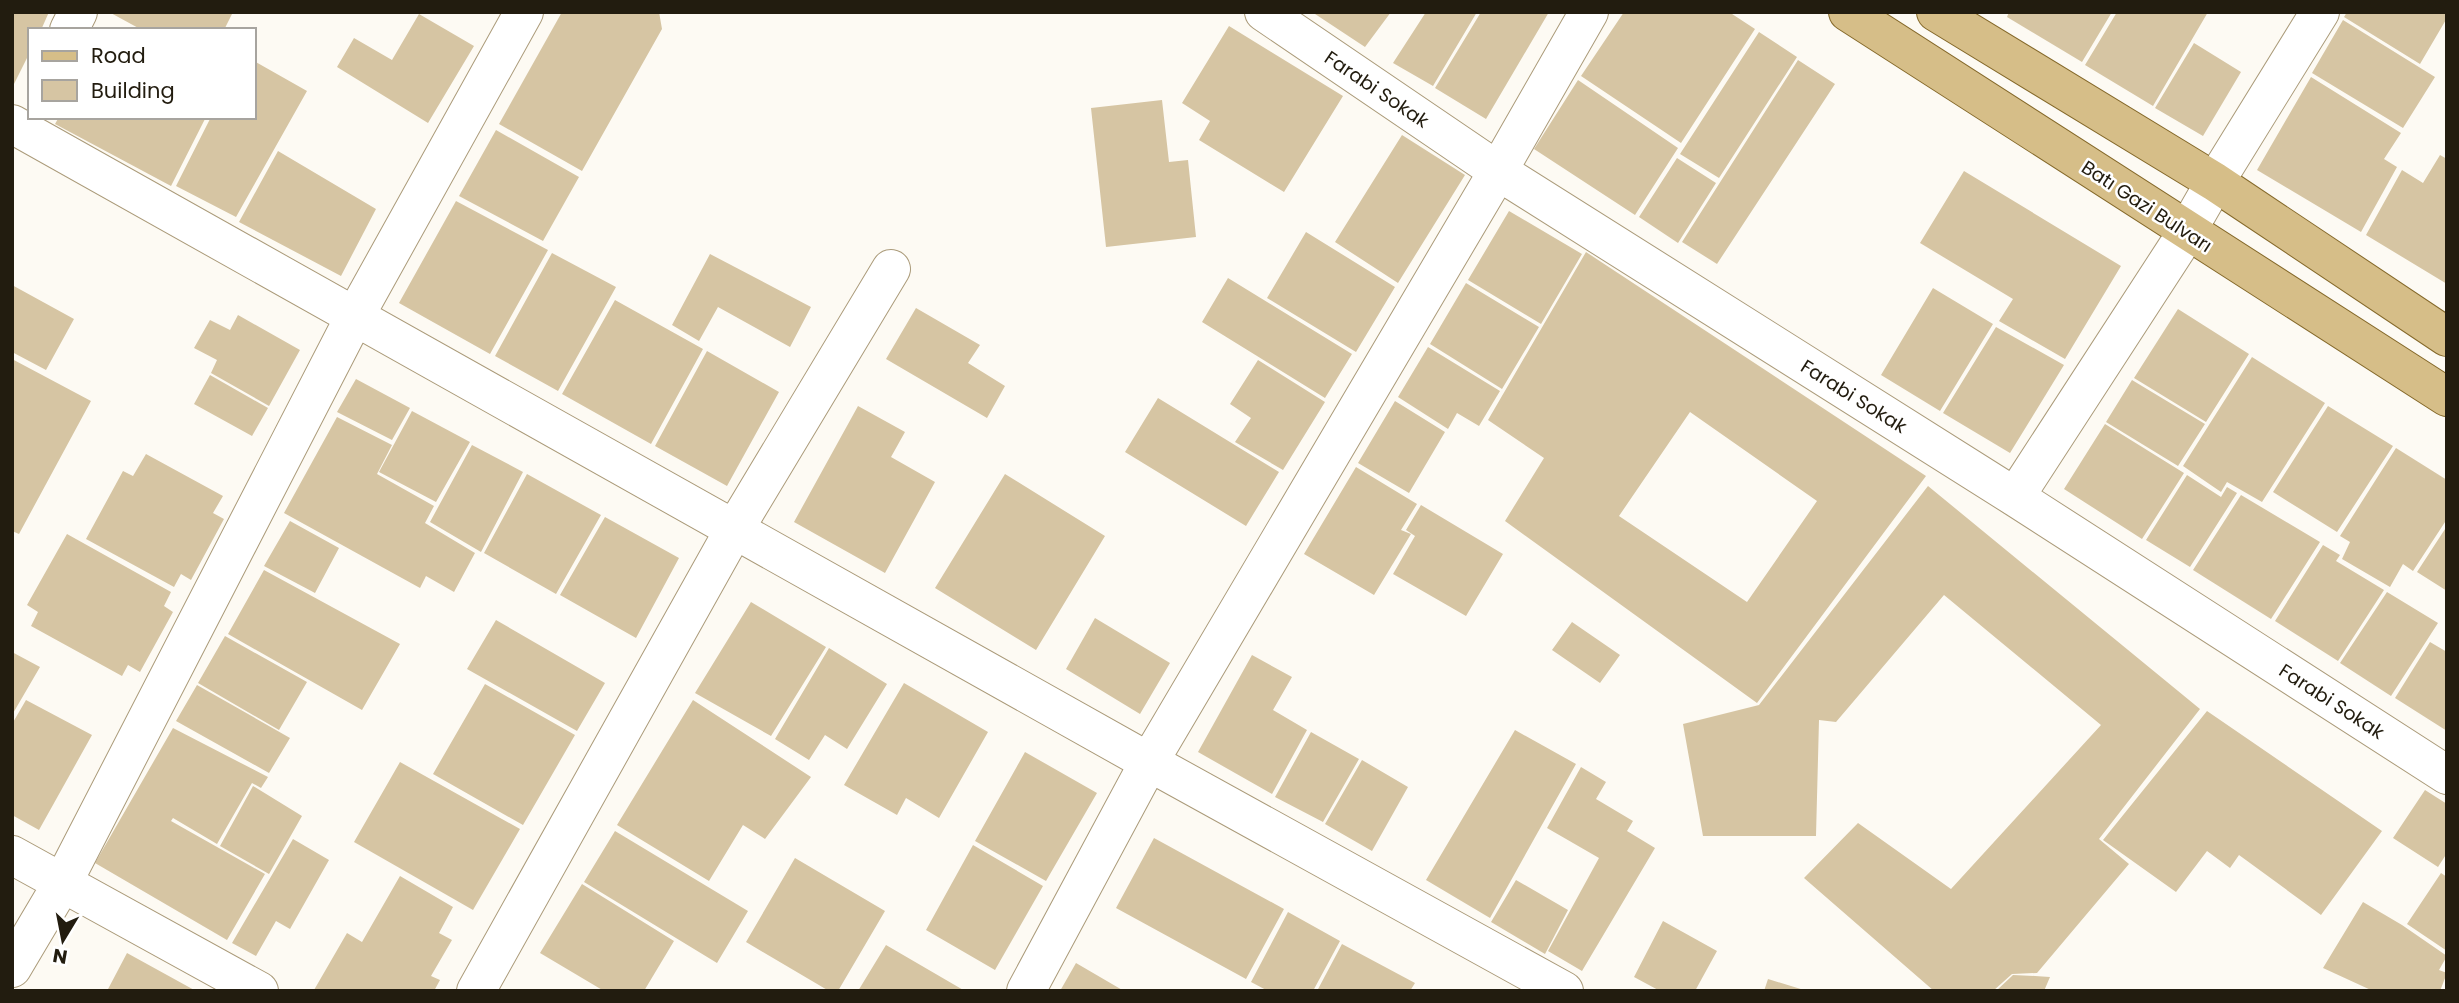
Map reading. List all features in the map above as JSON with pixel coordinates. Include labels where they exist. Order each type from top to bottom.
[{"type":"main road","name":"Batı Gazi Bulvarı","points":[[1848,12],[2447,397]]},
{"type":"main road","points":[[1953,17],[2215,181],[2447,337]]},
{"type":"street","points":[[70,28],[78,12]]},
{"type":"street","points":[[12,968],[63,882],[355,316],[524,12]]},
{"type":"street","name":"Farabi Sokak","points":[[1264,12],[1499,171],[2015,497],[2447,775]]},
{"type":"street","points":[[1026,991],[1149,762],[1499,171],[1589,12]]},
{"type":"street","points":[[2015,497],[2186,231],[2320,12]]},
{"type":"street","points":[[18,123],[734,530],[1564,991]]},
{"type":"street","points":[[477,991],[734,530],[891,269]]},
{"type":"street","points":[[12,855],[259,991]]},
{"type":"building","points":[[12,12],[49,12],[42,28],[28,28],[28,56],[12,88]]},
{"type":"building","points":[[109,12],[233,12],[225,28],[138,28]]},
{"type":"building","points":[[562,12],[659,12],[662,29],[582,171],[499,124]]},
{"type":"building","points":[[1312,12],[1391,12],[1365,47]]},
{"type":"building","points":[[1426,12],[1477,12],[1433,86],[1393,63]]},
{"type":"building","points":[[1481,12],[1549,12],[1486,119],[1435,88]]},
{"type":"building","points":[[1624,12],[1729,12],[1755,29],[1681,143],[1581,76]]},
{"type":"building","points":[[2009,12],[2112,12],[2082,62],[2007,17]]},
{"type":"building","points":[[2117,12],[2208,12],[2153,106],[2085,65]]},
{"type":"building","points":[[2347,12],[2447,12],[2447,18],[2420,64],[2344,17]]},
{"type":"building","points":[[419,14],[474,46],[428,123],[337,67],[354,38],[392,60]]},
{"type":"building","points":[[2343,20],[2435,77],[2403,128],[2312,73]]},
{"type":"building","points":[[1229,26],[1343,96],[1284,192],[1199,140],[1210,121],[1182,103]]},
{"type":"building","points":[[1759,32],[1797,57],[1719,178],[1680,154]]},
{"type":"building","points":[[2194,43],[2241,72],[2203,136],[2155,108]]},
{"type":"building","points":[[1798,60],[1835,84],[1717,264],[1682,242]]},
{"type":"building","points":[[256,62],[307,91],[236,217],[176,186],[210,119],[256,119]]},
{"type":"building","points":[[2311,77],[2401,133],[2384,159],[2397,167],[2361,232],[2257,170]]},
{"type":"building","points":[[1578,80],[1678,148],[1635,215],[1534,149]]},
{"type":"building","points":[[1162,100],[1169,162],[1188,160],[1196,237],[1106,247],[1091,108]]},
{"type":"building","points":[[58,119],[205,119],[171,186],[55,124]]},
{"type":"building","points":[[496,130],[579,177],[543,241],[459,196]]},
{"type":"building","points":[[1402,135],[1465,175],[1398,283],[1335,242]]},
{"type":"building","points":[[278,151],[376,209],[341,276],[239,222]]},
{"type":"building","points":[[2440,155],[2447,159],[2447,284],[2366,235],[2402,170],[2423,183]]},
{"type":"building","points":[[1677,158],[1716,183],[1678,243],[1639,217]]},
{"type":"building","points":[[1964,171],[2121,266],[2065,359],[1999,321],[2013,299],[1920,243]]},
{"type":"building","points":[[456,201],[548,250],[490,354],[399,303]]},
{"type":"building","points":[[1509,211],[1582,254],[1541,324],[1468,280]]},
{"type":"building","points":[[1306,232],[1395,287],[1356,352],[1267,298]]},
{"type":"building","points":[[1586,252],[1926,476],[1757,703],[1505,521],[1544,458],[1488,420]],"holes":[[[1690,412],[1817,501],[1747,602],[1619,516]]]},
{"type":"building","points":[[552,253],[616,287],[558,391],[495,356]]},
{"type":"building","points":[[710,254],[811,307],[790,347],[718,307],[699,341],[672,325]]},
{"type":"building","points":[[1228,278],[1352,354],[1325,398],[1202,322]]},
{"type":"building","points":[[1466,283],[1539,327],[1502,389],[1430,344]]},
{"type":"building","points":[[12,285],[74,319],[46,370],[12,352]]},
{"type":"building","points":[[1933,288],[1993,324],[1940,411],[1881,375]]},
{"type":"building","points":[[615,300],[703,349],[651,444],[562,394]]},
{"type":"building","points":[[916,308],[980,345],[968,363],[1005,386],[987,418],[886,359]]},
{"type":"building","points":[[2178,309],[2249,354],[2206,422],[2134,378]]},
{"type":"building","points":[[238,315],[300,350],[269,406],[211,373],[217,360],[194,348],[210,320],[230,330]]},
{"type":"building","points":[[1996,327],[2064,365],[2010,453],[1943,413]]},
{"type":"building","points":[[1428,347],[1500,391],[1479,426],[1457,413],[1448,429],[1398,397]]},
{"type":"building","points":[[707,351],[779,392],[727,486],[655,446]]},
{"type":"building","points":[[2252,357],[2325,403],[2262,502],[2227,482],[2221,492],[2183,466]]},
{"type":"building","points":[[12,359],[91,401],[19,534],[12,531]]},
{"type":"building","points":[[1258,360],[1325,402],[1283,470],[1235,442],[1251,418],[1230,404]]},
{"type":"building","points":[[210,375],[268,408],[252,436],[194,404]]},
{"type":"building","points":[[356,379],[410,408],[392,440],[337,412]]},
{"type":"building","points":[[2132,380],[2205,424],[2178,466],[2106,422]]},
{"type":"building","points":[[1158,398],[1279,472],[1246,526],[1125,452]]},
{"type":"building","points":[[1395,401],[1445,432],[1409,493],[1358,463]]},
{"type":"building","points":[[858,406],[905,432],[891,457],[935,482],[885,573],[794,522]]},
{"type":"building","points":[[2328,406],[2393,446],[2337,532],[2273,492]]},
{"type":"building","points":[[412,411],[470,442],[436,502],[379,472]]},
{"type":"building","points":[[337,417],[392,445],[377,474],[434,506],[425,523],[475,553],[454,592],[426,576],[420,588],[284,513]]},
{"type":"building","points":[[2105,424],[2184,473],[2142,539],[2064,489]]},
{"type":"building","points":[[472,445],[523,472],[481,552],[430,522]]},
{"type":"building","points":[[2396,448],[2447,480],[2447,519],[2413,571],[2403,564],[2390,587],[2342,559],[2350,542],[2340,536]]},
{"type":"building","points":[[146,454],[223,496],[213,513],[224,519],[191,580],[181,574],[174,587],[86,539],[123,471],[133,476]]},
{"type":"building","points":[[1356,467],[1417,504],[1401,530],[1411,534],[1374,595],[1304,554]]},
{"type":"building","points":[[527,474],[601,515],[556,594],[484,553]]},
{"type":"building","points":[[1005,474],[1105,536],[1036,650],[935,588]]},
{"type":"building","points":[[2187,475],[2221,497],[2227,487],[2237,493],[2190,567],[2146,540]]},
{"type":"building","points":[[1928,486],[2200,709],[2099,839],[2129,864],[2037,973],[2012,974],[1993,991],[1934,991],[1804,878],[1858,823],[1951,889],[2101,725],[1944,595],[1836,722],[1819,720],[1816,836],[1703,836],[1683,724],[1759,705]]},
{"type":"building","points":[[2241,495],[2320,542],[2271,619],[2193,570]]},
{"type":"building","points":[[1421,505],[1503,554],[1466,616],[1393,574],[1415,536],[1406,530]]},
{"type":"building","points":[[605,517],[679,558],[636,638],[560,595]]},
{"type":"building","points":[[290,521],[339,548],[315,593],[264,566]]},
{"type":"building","points":[[2447,526],[2447,591],[2417,572]]},
{"type":"building","points":[[67,534],[171,592],[164,606],[173,612],[140,672],[128,665],[122,676],[31,626],[38,612],[27,605]]},
{"type":"building","points":[[2323,545],[2340,555],[2336,561],[2384,590],[2338,661],[2275,621]]},
{"type":"building","points":[[264,570],[400,644],[362,710],[228,634]]},
{"type":"building","points":[[2387,592],[2438,623],[2391,696],[2340,663]]},
{"type":"building","points":[[751,602],[826,647],[771,736],[695,693]]},
{"type":"building","points":[[1095,618],[1170,663],[1140,714],[1066,669]]},
{"type":"building","points":[[496,620],[605,683],[577,731],[467,669]]},
{"type":"building","points":[[1572,622],[1620,655],[1600,683],[1552,650]]},
{"type":"building","points":[[225,636],[307,682],[279,730],[198,683]]},
{"type":"building","points":[[2430,642],[2447,652],[2447,731],[2395,698]]},
{"type":"building","points":[[829,648],[887,684],[847,749],[825,735],[809,760],[775,739]]},
{"type":"building","points":[[12,652],[40,667],[12,715]]},
{"type":"building","points":[[1252,655],[1292,677],[1273,710],[1307,730],[1272,794],[1198,752]]},
{"type":"building","points":[[904,683],[988,732],[939,818],[906,798],[897,815],[844,785]]},
{"type":"building","points":[[485,684],[575,735],[523,825],[433,774]]},
{"type":"building","points":[[197,685],[290,738],[269,773],[176,721]]},
{"type":"building","points":[[26,700],[92,735],[39,830],[12,815],[12,724]]},
{"type":"building","points":[[693,700],[811,777],[765,839],[743,825],[709,881],[617,825]]},
{"type":"building","points":[[2207,711],[2382,831],[2321,915],[2239,855],[2230,868],[2207,851],[2176,892],[2103,840]]},
{"type":"building","points":[[173,728],[268,777],[261,788],[252,783],[217,844],[173,818],[171,821],[265,874],[227,940],[95,863]]},
{"type":"building","points":[[1515,730],[1576,764],[1490,918],[1426,880]]},
{"type":"building","points":[[1311,732],[1359,759],[1323,822],[1275,797]]},
{"type":"building","points":[[1025,752],[1097,793],[1046,881],[975,841]]},
{"type":"building","points":[[1362,760],[1408,787],[1372,851],[1325,824]]},
{"type":"building","points":[[400,762],[520,829],[473,910],[354,842]]},
{"type":"building","points":[[1581,767],[1606,782],[1596,799],[1633,821],[1627,831],[1655,848],[1582,971],[1548,951],[1599,858],[1547,828]]},
{"type":"building","points":[[253,786],[302,816],[269,874],[220,846]]},
{"type":"building","points":[[2425,790],[2447,804],[2447,853],[2438,867],[2393,838]]},
{"type":"building","points":[[615,831],[748,911],[717,963],[584,882]]},
{"type":"building","points":[[1154,838],[1284,909],[1246,979],[1116,908]]},
{"type":"building","points":[[293,839],[329,860],[290,929],[276,921],[256,956],[232,943]]},
{"type":"building","points":[[973,845],[1043,886],[995,970],[926,930]]},
{"type":"building","points":[[795,858],[885,911],[838,991],[829,991],[746,942]]},
{"type":"building","points":[[2441,873],[2447,877],[2447,951],[2407,924]]},
{"type":"building","points":[[400,876],[453,907],[439,933],[452,940],[431,976],[440,980],[434,991],[314,990],[347,933],[362,942]]},
{"type":"building","points":[[1516,880],[1568,910],[1545,954],[1491,922]]},
{"type":"building","points":[[582,884],[674,941],[644,991],[604,991],[540,953]]},
{"type":"building","points":[[2363,902],[2447,956],[2439,970],[2447,973],[2440,991],[2373,991],[2323,968]]},
{"type":"building","points":[[1288,912],[1340,941],[1313,991],[1268,991],[1251,982]]},
{"type":"building","points":[[1663,921],[1717,951],[1695,991],[1660,991],[1634,977]]},
{"type":"building","points":[[1342,944],[1415,983],[1410,991],[1317,991]]},
{"type":"building","points":[[886,945],[965,991],[858,991]]},
{"type":"building","points":[[127,953],[196,991],[107,991]]},
{"type":"building","points":[[1076,963],[1124,991],[1060,991]]},
{"type":"building","points":[[2013,975],[2050,977],[2044,991],[1996,991]]},
{"type":"building","points":[[1768,979],[1804,990],[1804,991],[1764,991]]}]
